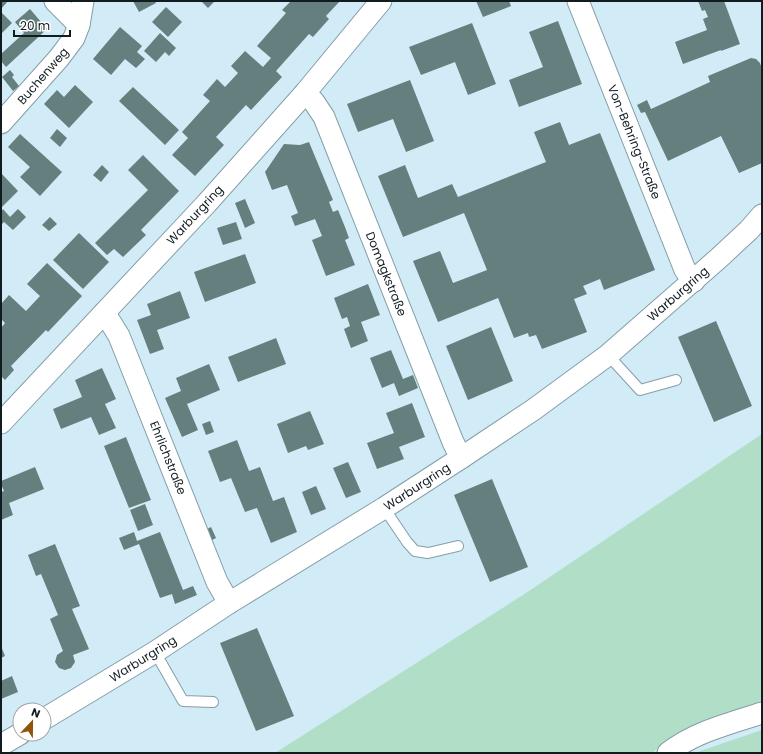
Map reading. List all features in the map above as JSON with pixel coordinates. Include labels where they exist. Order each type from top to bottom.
[{"type":"street","points":[[55,1],[79,25]]},
{"type":"street","name":"Buchenweg","points":[[1,123],[59,58],[74,38],[79,25],[83,1]]},
{"type":"street","name":"Warburgring","points":[[1,423],[207,203],[304,93],[381,1]]},
{"type":"street","name":"Von-Behring-Straße","points":[[578,1],[686,270],[694,281]]},
{"type":"street","name":"Domagkstraße","points":[[304,93],[314,102],[324,117],[453,442],[461,458]]},
{"type":"street","name":"Warburgring","points":[[52,714],[155,652],[229,603],[384,508],[533,410],[608,355],[694,281],[750,230],[762,215]]},
{"type":"street","name":"Ehrlichstraße","points":[[104,314],[119,336],[217,582],[229,603]]},
{"type":"street","points":[[668,753],[699,734],[762,713]]},
{"type":"street","points":[[1,745],[12,739]]},
{"type":"lane","points":[[608,355],[640,390],[676,380]]},
{"type":"lane","points":[[384,508],[407,542],[415,551],[428,553],[458,546]]},
{"type":"lane","points":[[155,652],[183,701],[213,702]]},
{"type":"green space","points":[[762,434],[762,702],[677,736],[652,753],[275,753],[523,595]]},
{"type":"green space","points":[[762,730],[762,753],[697,753],[700,751]]},
{"type":"building","points":[[1,1],[8,1],[1,9]]},
{"type":"building","points":[[133,1],[155,1],[156,3],[139,12]]},
{"type":"building","points":[[201,1],[215,1],[208,8]]},
{"type":"building","points":[[291,1],[340,1],[326,16],[329,19],[313,37],[309,34],[276,71],[282,77],[251,110],[246,105],[216,137],[224,145],[195,176],[172,155],[188,138],[182,132],[210,101],[203,95],[217,79],[225,87],[238,73],[231,66],[245,51],[263,67],[271,58],[257,46],[286,13],[282,10]]},
{"type":"building","points":[[476,1],[509,1],[511,6],[483,17]]},
{"type":"building","points":[[698,1],[724,1],[740,44],[683,64],[675,42],[707,30],[703,19],[708,17],[705,10],[702,11]]},
{"type":"building","points":[[166,7],[182,22],[168,37],[152,22]]},
{"type":"building","points":[[30,9],[47,29],[6,67],[1,61],[1,54],[24,33],[15,22]]},
{"type":"building","points":[[1,12],[12,23],[1,34]]},
{"type":"building","points":[[558,21],[582,84],[519,107],[509,80],[543,67],[529,32]]},
{"type":"building","points":[[472,23],[496,84],[468,95],[455,62],[421,75],[409,47]]},
{"type":"building","points":[[120,27],[142,46],[137,52],[145,59],[136,68],[125,59],[111,75],[93,59]]},
{"type":"building","points":[[160,33],[176,48],[169,56],[165,52],[156,62],[144,51]]},
{"type":"building","points":[[751,58],[756,59],[760,63],[762,69],[762,163],[739,173],[721,136],[668,161],[645,112],[641,113],[637,105],[647,100],[651,109],[710,82],[708,76]]},
{"type":"building","points":[[10,70],[14,75],[12,77],[19,86],[13,91],[2,77]]},
{"type":"building","points":[[410,80],[434,141],[406,152],[393,119],[358,132],[347,104]]},
{"type":"building","points":[[75,85],[93,102],[69,128],[44,104],[57,90],[64,97]]},
{"type":"building","points":[[133,87],[179,130],[165,145],[119,101]]},
{"type":"building","points":[[560,122],[569,145],[600,133],[655,270],[604,290],[600,279],[583,286],[587,294],[574,299],[587,332],[542,349],[536,335],[529,337],[528,333],[514,338],[498,298],[438,322],[413,261],[440,251],[453,283],[487,270],[464,213],[403,237],[378,176],[405,165],[418,198],[452,184],[458,197],[546,162],[534,132]]},
{"type":"building","points":[[57,129],[67,138],[60,147],[50,138]]},
{"type":"building","points":[[20,134],[62,172],[40,196],[20,177],[30,167],[8,147]]},
{"type":"building","points":[[309,142],[333,200],[329,202],[333,212],[338,210],[345,227],[349,238],[345,240],[355,265],[326,276],[312,240],[322,236],[315,219],[295,226],[291,216],[298,213],[287,185],[272,190],[265,172],[284,144],[300,145]]},
{"type":"building","points":[[143,155],[179,191],[141,230],[146,235],[123,257],[114,249],[107,255],[95,243],[148,190],[128,170]]},
{"type":"building","points":[[102,165],[109,172],[101,182],[93,175]]},
{"type":"building","points":[[1,173],[18,191],[1,208]]},
{"type":"building","points":[[245,199],[255,223],[245,228],[235,203]]},
{"type":"building","points":[[3,209],[10,217],[18,209],[26,217],[13,230],[4,222],[1,225],[1,212]]},
{"type":"building","points":[[50,217],[57,224],[49,231],[42,225]]},
{"type":"building","points":[[236,222],[242,239],[223,245],[217,228]]},
{"type":"building","points":[[79,233],[109,262],[83,289],[53,260]]},
{"type":"building","points":[[245,254],[256,283],[205,302],[194,272]]},
{"type":"building","points":[[47,263],[82,296],[48,332],[46,330],[11,366],[14,370],[5,380],[2,377],[1,378],[1,328],[5,323],[1,319],[1,304],[9,295],[26,311],[40,296],[27,284]]},
{"type":"building","points":[[368,284],[380,315],[361,322],[368,341],[351,348],[344,329],[350,326],[347,317],[342,319],[334,298]]},
{"type":"building","points":[[180,291],[190,318],[157,330],[164,349],[150,354],[137,320],[151,315],[147,304]]},
{"type":"building","points":[[716,321],[752,406],[714,422],[678,337]]},
{"type":"building","points":[[491,327],[513,381],[468,400],[446,346]]},
{"type":"building","points":[[276,338],[286,364],[238,382],[228,357]]},
{"type":"building","points":[[391,350],[403,379],[413,375],[418,388],[399,396],[394,383],[382,388],[370,358]]},
{"type":"building","points":[[209,364],[220,390],[187,404],[198,430],[182,437],[165,398],[181,391],[176,378]]},
{"type":"building","points":[[102,368],[116,399],[105,404],[116,428],[99,435],[91,417],[61,429],[53,409],[82,397],[75,380]]},
{"type":"building","points":[[412,403],[425,437],[399,447],[404,459],[377,469],[367,443],[394,433],[386,413]]},
{"type":"building","points":[[310,411],[324,444],[308,450],[306,446],[288,453],[277,424]]},
{"type":"building","points":[[210,421],[214,432],[206,435],[202,424]]},
{"type":"building","points":[[126,437],[151,500],[129,508],[104,446]]},
{"type":"building","points":[[237,440],[249,471],[260,467],[273,501],[284,497],[297,532],[271,543],[257,508],[245,512],[231,478],[220,482],[208,451]]},
{"type":"building","points":[[348,462],[361,492],[346,498],[333,468]]},
{"type":"building","points":[[35,467],[44,489],[9,503],[13,515],[1,520],[1,492],[4,491],[1,481]]},
{"type":"building","points":[[492,479],[528,567],[490,582],[454,495]]},
{"type":"building","points":[[316,486],[326,509],[311,515],[302,492]]},
{"type":"building","points":[[145,504],[153,525],[138,531],[130,510]]},
{"type":"building","points":[[211,527],[216,538],[208,542],[203,531]]},
{"type":"building","points":[[134,532],[137,541],[160,532],[183,590],[193,586],[197,595],[175,604],[172,594],[160,598],[139,544],[124,550],[119,538]]},
{"type":"building","points":[[55,544],[80,606],[72,609],[89,649],[73,655],[75,662],[71,668],[65,670],[59,668],[55,662],[57,655],[63,651],[50,619],[58,615],[41,574],[36,576],[28,555]]},
{"type":"building","points":[[257,628],[294,716],[256,731],[220,643]]},
{"type":"building","points":[[1,646],[5,656],[1,658]]},
{"type":"building","points":[[12,676],[18,692],[1,699],[1,681]]}]
